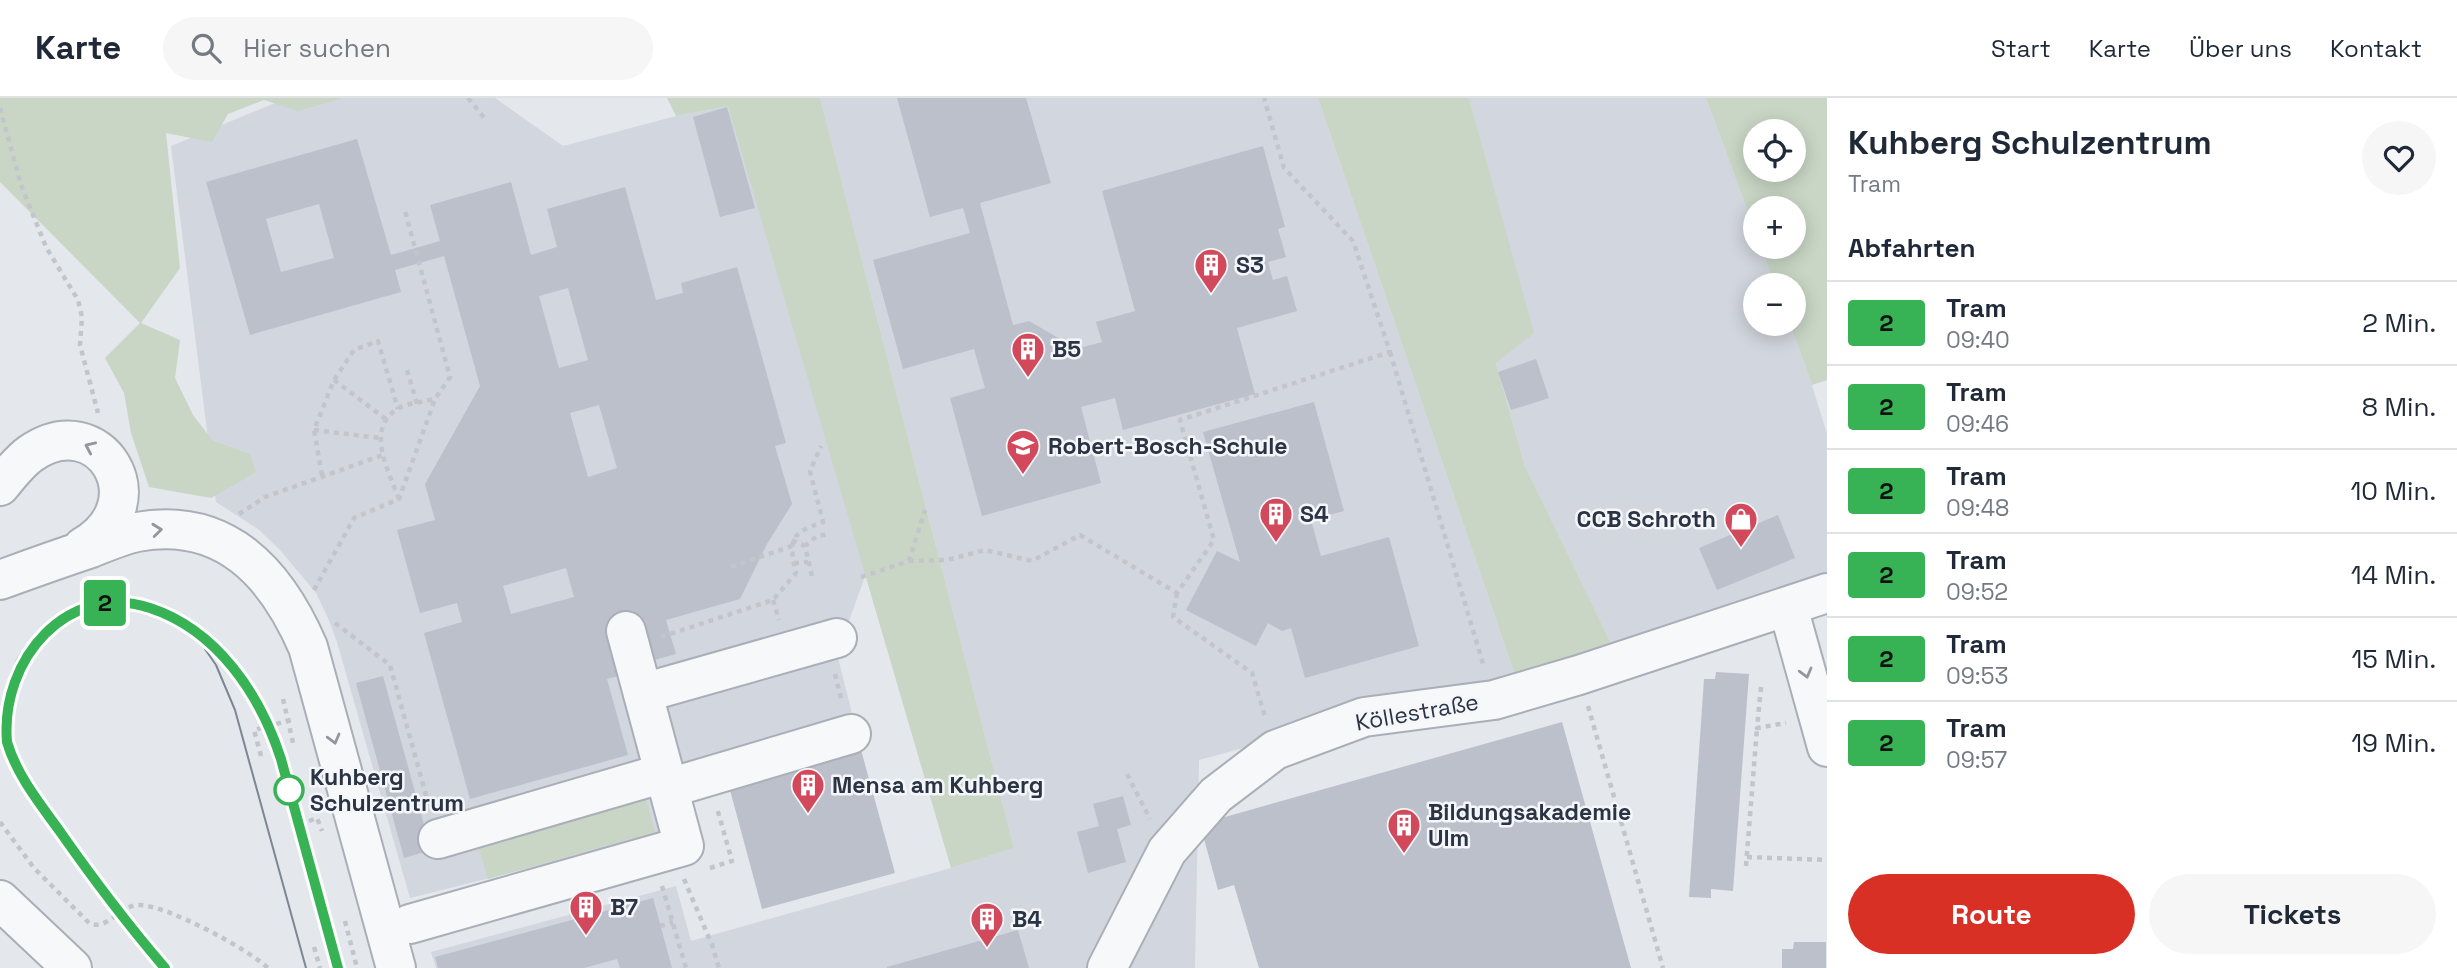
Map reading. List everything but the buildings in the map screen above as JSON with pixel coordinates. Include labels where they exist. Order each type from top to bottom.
[{"type":"street","points":[[0,485],[29,454],[49,444],[84,443],[99,449],[111,463],[118,481],[118,503],[111,524],[94,541],[69,556]]},
{"type":"street","points":[[0,580],[135,533],[166,528],[190,530],[236,548],[270,581],[285,600],[308,647],[396,968]]},
{"type":"street","name":"Köllestraße","points":[[1107,968],[1167,851],[1216,795],[1275,750],[1364,717],[1494,699],[1579,675],[1827,593]]},
{"type":"street","points":[[1788,607],[1823,732]]},
{"type":"street","points":[[410,923],[684,846],[626,631]]},
{"type":"street","points":[[642,693],[837,638]]},
{"type":"street","points":[[438,839],[667,781],[708,777],[851,734]]},
{"type":"street","points":[[0,900],[72,968]]},
{"type":"path","points":[[468,98],[486,120]]},
{"type":"path","points":[[1264,98],[1284,167],[1353,242],[1390,352],[1494,699]]},
{"type":"path","points":[[0,108],[21,186],[46,247],[78,300],[82,317],[80,345],[101,424]]},
{"type":"path","points":[[311,597],[354,518],[399,499],[435,399],[450,377],[405,211]]},
{"type":"path","points":[[322,475],[314,430],[334,380],[354,349],[378,341],[398,409]]},
{"type":"path","points":[[1275,750],[1252,673],[1173,617],[1177,593],[1213,540],[1180,420],[1390,352]]},
{"type":"path","points":[[407,370],[417,404]]},
{"type":"path","points":[[334,380],[387,420]]},
{"type":"path","points":[[399,499],[383,455],[380,438],[387,420],[398,409],[435,399]]},
{"type":"path","points":[[314,430],[380,438]]},
{"type":"path","points":[[688,628],[773,600],[796,573],[792,543],[796,534],[823,522],[810,471],[821,446]]},
{"type":"path","points":[[232,520],[265,497],[383,455]]},
{"type":"path","points":[[909,561],[925,510]]},
{"type":"path","points":[[807,528],[817,536]]},
{"type":"path","points":[[805,546],[817,536],[830,534]]},
{"type":"path","points":[[861,576],[909,561],[947,560],[985,550],[1032,561],[1080,535],[1177,593]]},
{"type":"path","points":[[731,567],[792,543],[805,546]]},
{"type":"path","points":[[805,546],[812,576]]},
{"type":"path","points":[[794,563],[808,562]]},
{"type":"path","points":[[773,600],[782,630]]},
{"type":"path","points":[[326,614],[390,665],[438,839]]},
{"type":"path","points":[[1579,675],[1663,968]]},
{"type":"path","points":[[1746,866],[1761,687]]},
{"type":"path","points":[[283,699],[291,748],[304,744]]},
{"type":"path","points":[[1757,729],[1823,732]]},
{"type":"path","points":[[254,730],[261,756]]},
{"type":"path","points":[[1127,774],[1167,851]]},
{"type":"path","points":[[708,777],[733,861]]},
{"type":"path","points":[[0,822],[34,868],[90,924],[95,926],[107,923],[128,907],[153,907],[224,940],[268,968]]},
{"type":"path","points":[[662,852],[673,922],[686,968]]},
{"type":"path","points":[[662,852],[712,945],[719,968]]},
{"type":"path","points":[[1747,857],[1827,860]]},
{"type":"path","points":[[345,921],[357,968]]},
{"type":"path","points":[[660,926],[673,922]]},
{"type":"path","points":[[340,939],[349,937]]},
{"type":"path","points":[[314,947],[320,968]]},
{"type":"shaded area","points":[[287,98],[495,98],[563,146],[676,116],[728,106],[872,557],[837,654],[855,725],[730,759],[658,836],[410,898],[337,642],[316,593],[280,550],[258,529],[216,502],[171,146]]},
{"type":"shaded area","points":[[820,98],[1318,98],[1515,675],[1199,760],[1195,968],[436,968],[431,952],[676,886],[691,941],[1014,848]]},
{"type":"shaded area","points":[[1469,98],[1706,98],[1743,198],[1743,259],[1765,259],[1771,273],[1743,273],[1743,336],[1794,336],[1827,434],[1827,575],[1613,647],[1525,466],[1496,362],[1533,333]]},
{"type":"green space","points":[[0,98],[343,98],[298,111],[264,100],[228,114],[212,142],[166,133],[180,268],[141,323],[180,340],[175,378],[193,415],[213,441],[250,454],[256,472],[211,498],[149,487],[131,433],[124,393],[105,358],[140,323],[0,182]]},
{"type":"green space","points":[[667,98],[820,98],[1014,848],[951,868],[728,106],[676,116]]},
{"type":"green space","points":[[1318,98],[1469,98],[1534,333],[1496,363],[1525,466],[1613,647],[1515,675]]},
{"type":"green space","points":[[1706,98],[1827,98],[1827,380],[1812,385],[1794,336],[1806,336],[1806,273],[1771,273],[1765,259],[1806,259],[1806,196],[1743,196],[1743,198]]},
{"type":"green space","points":[[644,792],[655,832],[488,879],[476,839]]},
{"type":"tram line","name":"2","points":[[165,968],[85,867],[36,798],[14,760],[4,729],[4,698],[8,680],[28,643],[62,616],[108,602],[150,608],[185,625],[235,669],[253,694],[263,711],[281,759],[338,968]]},
{"type":"tram line","points":[[165,968],[86,868],[38,801],[11,755],[5,732],[6,690],[22,652],[34,637],[56,620],[97,605],[121,604],[145,608],[191,629],[229,663],[251,691],[266,719],[281,759],[338,968]]},
{"type":"tram line","points":[[205,649],[216,665],[235,710],[306,968]]},
{"type":"place","name":"S3","points":[[1211,295]]},
{"type":"place","name":"B5","points":[[1028,379]]},
{"type":"place","name":"Robert-Bosch-Schule","points":[[1023,476]]},
{"type":"place","name":"S4","points":[[1276,544]]},
{"type":"place","name":"CCB Schroth","points":[[1741,549]]},
{"type":"place","name":"Kuhberg Schulzentrum","points":[[289,790]]},
{"type":"place","name":"Mensa am Kuhberg","points":[[808,815]]},
{"type":"place","name":"Bildungsakademie Ulm","points":[[1404,855]]},
{"type":"place","name":"B7","points":[[586,937]]},
{"type":"place","name":"B4","points":[[987,949]]}]
